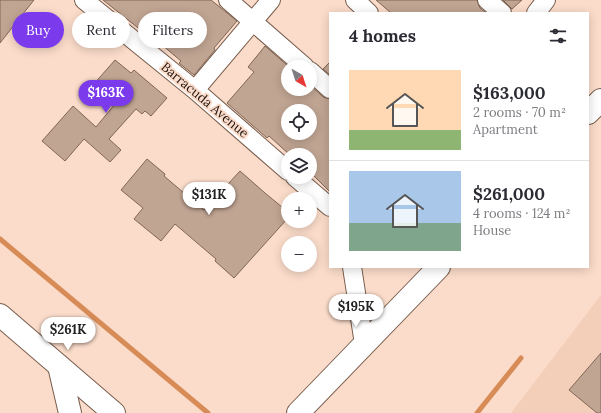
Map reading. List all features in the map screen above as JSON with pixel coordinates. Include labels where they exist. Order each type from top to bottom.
[{"type":"street","name":"Barracuda Avenue","points":[[84,0],[195,90],[281,165]]},
{"type":"street","points":[[228,0],[297,60]]},
{"type":"street","points":[[195,90],[271,0]]},
{"type":"street","points":[[355,0],[368,12]]},
{"type":"street","points":[[488,0],[501,12]]},
{"type":"street","points":[[537,12],[546,0]]},
{"type":"street","points":[[317,77],[329,88]]},
{"type":"street","points":[[589,112],[601,100]]},
{"type":"street","points":[[303,184],[329,206]]},
{"type":"street","points":[[352,268],[364,344]]},
{"type":"street","points":[[298,413],[438,268]]},
{"type":"street","points":[[0,315],[114,413]]},
{"type":"street","points":[[59,366],[70,413]]},
{"type":"shaded area","points":[[601,295],[601,413],[511,413]]},
{"type":"building","points":[[0,0],[34,0],[25,12],[12,12],[12,28],[0,43]]},
{"type":"building","points":[[103,0],[211,0],[237,21],[194,75],[179,63],[181,61],[166,48],[207,48],[207,12],[138,12],[138,28],[130,21],[130,12],[118,12]]},
{"type":"building","points":[[376,0],[477,0],[480,8],[485,12],[390,12]]},
{"type":"building","points":[[503,0],[522,0],[512,9]]},
{"type":"building","points":[[265,46],[281,60],[281,96],[317,96],[317,91],[323,97],[329,99],[329,191],[317,179],[317,148],[282,148],[269,136],[267,138],[227,103],[254,72],[248,67]]},
{"type":"building","points":[[115,60],[131,73],[134,70],[167,98],[151,116],[145,111],[142,114],[136,109],[109,139],[121,150],[110,162],[84,139],[65,161],[42,141],[73,106],[96,127],[115,104],[93,85]]},
{"type":"building","points":[[329,63],[329,74],[323,69]]},
{"type":"building","points":[[147,159],[165,174],[164,176],[204,210],[240,171],[281,206],[281,226],[234,278],[215,261],[216,259],[175,224],[161,241],[134,219],[143,208],[121,190]]},
{"type":"building","points":[[601,353],[601,413],[597,413],[569,390]]},
{"type":"waterway","points":[[0,239],[208,413]]},
{"type":"waterway","points":[[477,413],[521,358]]}]
